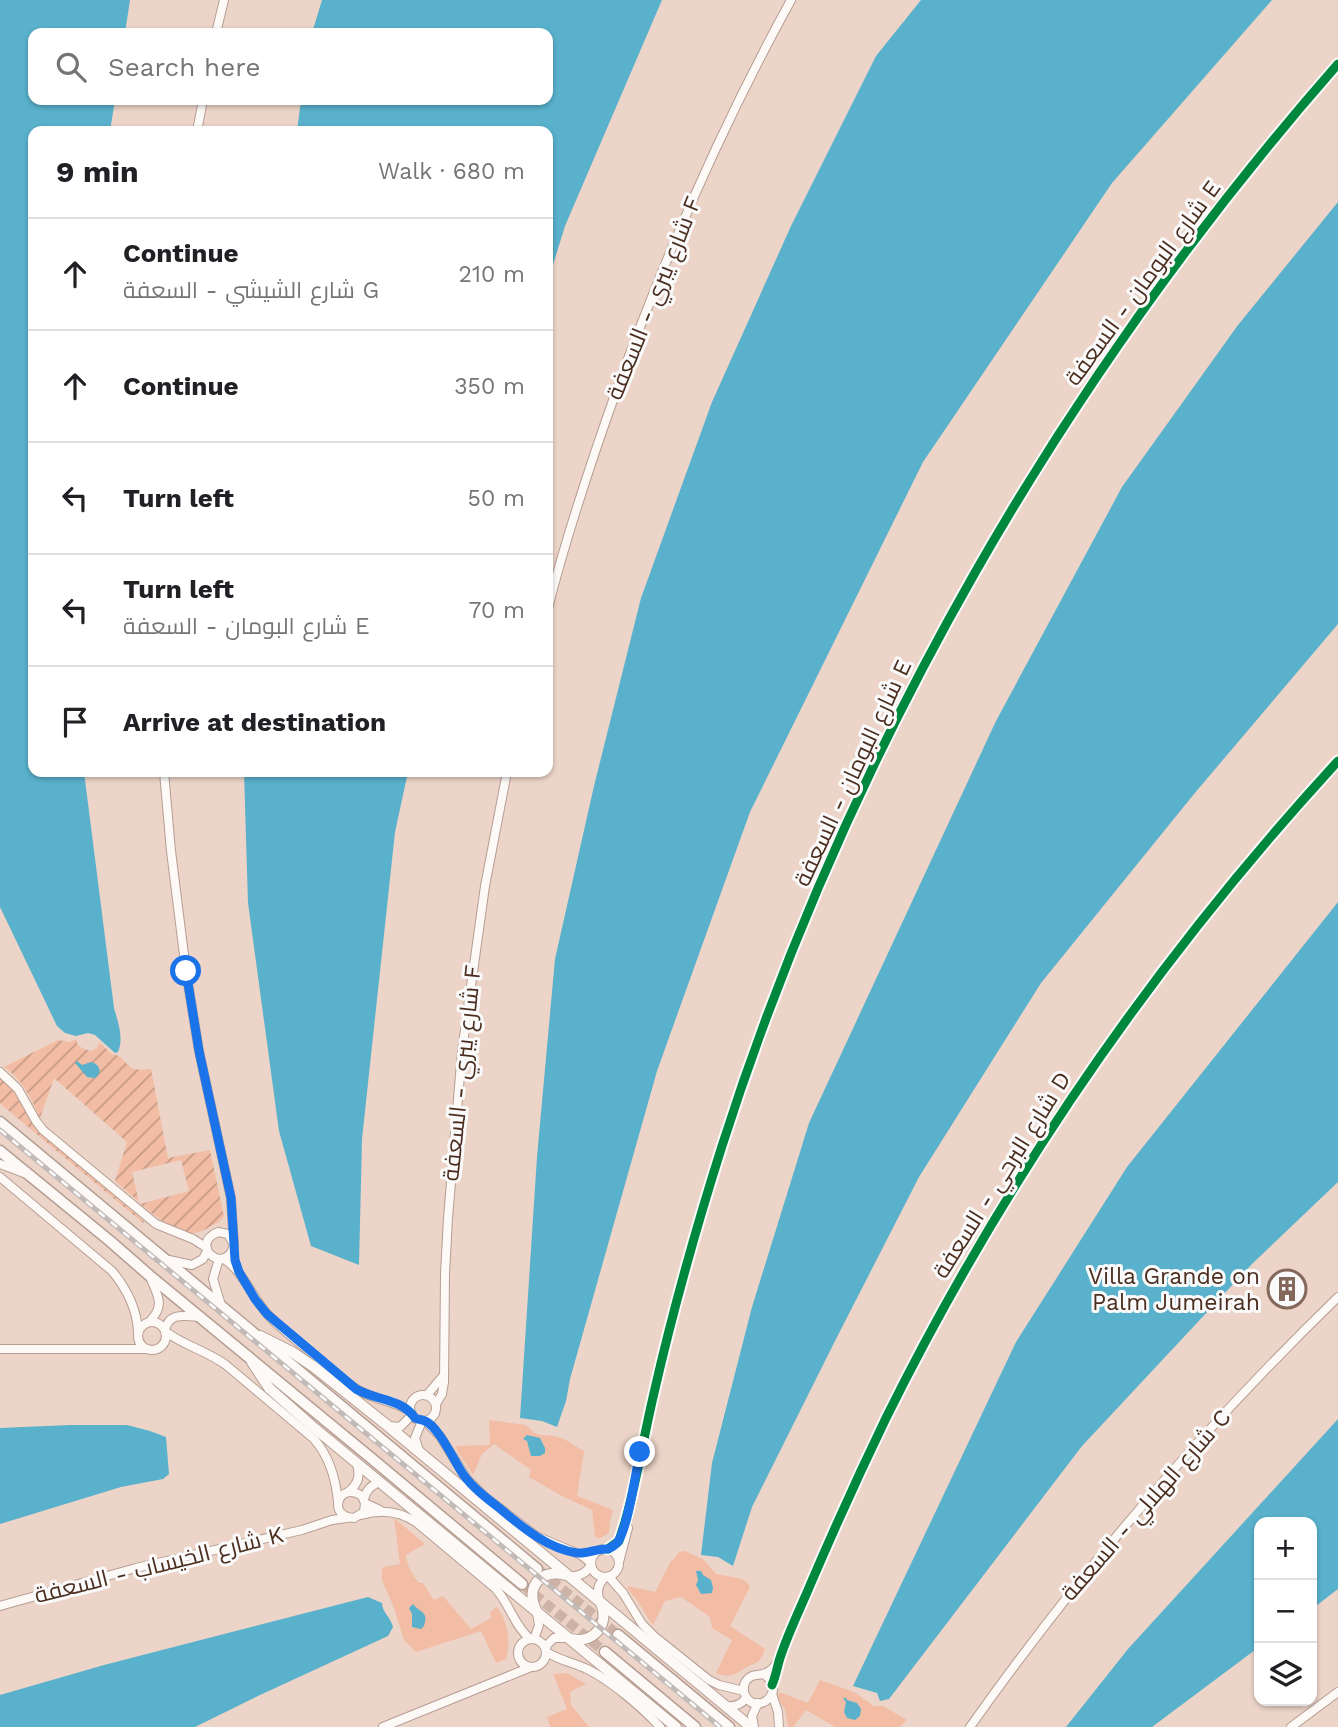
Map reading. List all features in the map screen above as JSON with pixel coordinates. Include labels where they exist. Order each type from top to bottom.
[{"type":"main road","points":[[0,1122],[537,1569]]},
{"type":"main road","points":[[0,1152],[522,1584]]},
{"type":"main road","points":[[618,1635],[729,1727]]},
{"type":"main road","points":[[604,1652],[695,1727]]},
{"type":"street","points":[[217,28],[224,0]]},
{"type":"street","name":"شارع يبري - السعفة F","points":[[553,591],[586,480],[651,300],[722,137],[791,0]]},
{"type":"street","name":"شارع البومان - السعفة E","points":[[608,1549],[619,1541],[628,1514],[670,1327],[708,1192],[740,1094],[813,903],[892,729],[983,559],[1084,396],[1203,229],[1338,64]]},
{"type":"street","points":[[198,126],[202,105]]},
{"type":"street","name":"شارع البرحي - السعفة D","points":[[772,1689],[779,1661],[829,1541],[886,1419],[935,1322],[1017,1181],[1099,1056],[1172,957],[1266,841],[1338,761]]},
{"type":"street","points":[[164,777],[172,865],[186,971],[199,1051],[231,1198],[233,1245],[239,1272]]},
{"type":"street","name":"شارع يبري - السعفة F","points":[[436,1404],[443,1388],[448,1218],[462,1051],[483,900],[506,777]]},
{"type":"street","points":[[0,1072],[18,1089],[43,1130],[156,1224],[198,1241],[212,1257],[232,1264],[261,1307],[356,1389],[368,1395],[401,1401],[427,1395],[443,1377]]},
{"type":"street","points":[[0,1164],[27,1174]]},
{"type":"street","points":[[0,1177],[105,1264],[141,1317],[161,1325],[166,1332],[188,1346],[226,1365],[310,1435],[321,1448],[340,1485],[348,1492],[356,1492],[384,1512]]},
{"type":"street","points":[[183,1235],[200,1236],[221,1232],[232,1214]]},
{"type":"street","points":[[221,1232],[228,1234],[233,1245],[230,1255],[221,1259],[213,1279],[221,1305]]},
{"type":"street","points":[[165,1259],[192,1265],[203,1259],[212,1235]]},
{"type":"street","points":[[118,1349],[129,1344],[142,1325],[157,1314],[158,1295],[150,1276]]},
{"type":"street","name":"شارع الهلالي - السعفة C","points":[[970,1727],[1048,1620],[1129,1520],[1214,1423],[1338,1297]]},
{"type":"street","points":[[133,1306],[140,1344],[147,1349]]},
{"type":"street","points":[[161,1346],[165,1340],[167,1322],[175,1317],[199,1317]]},
{"type":"street","points":[[257,1335],[281,1345],[303,1359],[388,1426],[753,1727]]},
{"type":"street","points":[[0,1349],[157,1349],[174,1344],[188,1346]]},
{"type":"street","points":[[250,1358],[275,1394],[676,1727]]},
{"type":"street","points":[[427,1395],[436,1404],[435,1414],[444,1442]]},
{"type":"street","points":[[388,1426],[400,1427],[412,1413],[411,1404],[415,1398]]},
{"type":"street","points":[[387,1400],[436,1430],[462,1473],[485,1497],[536,1536],[584,1558],[598,1576],[608,1577],[623,1593],[648,1630],[704,1677],[745,1694],[754,1703],[767,1701],[772,1689]]},
{"type":"street","points":[[426,1458],[415,1442],[416,1434],[424,1421],[435,1414]]},
{"type":"street","points":[[318,1525],[330,1516],[341,1496],[355,1485],[359,1476],[355,1462]]},
{"type":"street","points":[[334,1477],[338,1504],[341,1513],[347,1518],[384,1512],[412,1519],[501,1595],[517,1624],[532,1639],[541,1642],[546,1651],[601,1677],[660,1727]]},
{"type":"street","points":[[361,1515],[368,1490],[380,1482]]},
{"type":"street","name":"شارع البومان - السعفة E","points":[[618,1566],[627,1531],[628,1514]]},
{"type":"street","name":"شارع الخيساب - السعفة K","points":[[0,1606],[136,1568],[347,1518]]},
{"type":"street","points":[[573,1552],[608,1549],[617,1555],[623,1593]]},
{"type":"street","points":[[520,1646],[532,1639],[539,1625],[532,1598],[539,1580],[550,1573],[580,1576],[588,1570],[596,1552]]},
{"type":"street","points":[[542,1664],[554,1638],[580,1641],[597,1633],[603,1622],[603,1609],[597,1591],[600,1583],[618,1566]]},
{"type":"street","points":[[502,1678],[512,1670],[519,1657],[517,1624]]},
{"type":"street","points":[[519,1657],[523,1664],[531,1667]]},
{"type":"street","name":"شارع البرحي - السعفة D","points":[[763,1675],[779,1661]]},
{"type":"street","points":[[383,1727],[531,1667],[568,1662]]},
{"type":"street","points":[[719,1685],[746,1681],[753,1675],[767,1677],[778,1712],[778,1724]]},
{"type":"street","points":[[725,1706],[735,1706],[743,1701],[746,1681]]},
{"type":"street","points":[[1291,1727],[1338,1692]]},
{"type":"street","points":[[753,1727],[752,1716],[760,1703]]},
{"type":"street","points":[[760,1703],[771,1708],[778,1724]]},
{"type":"shaded area","points":[[77,1039],[77,1044],[82,1048],[90,1051],[97,1048],[99,1042],[132,1068],[151,1069],[168,1158],[210,1150],[224,1216],[219,1222],[193,1233],[183,1232],[163,1222],[140,1204],[189,1191],[181,1160],[132,1172],[139,1202],[115,1181],[127,1142],[54,1078],[40,1118],[21,1084],[4,1067],[58,1040],[70,1042]]},
{"type":"shaded area","points":[[0,1078],[13,1089],[38,1131],[144,1221],[143,1223],[0,1103]]},
{"type":"shaded area","points":[[489,1420],[526,1425],[537,1434],[561,1438],[584,1451],[577,1496],[613,1510],[609,1533],[600,1538],[595,1537],[592,1510],[529,1477],[531,1470],[494,1444],[482,1454],[473,1475],[455,1446],[490,1445]]},
{"type":"shaded area","points":[[394,1518],[425,1544],[406,1555],[414,1576],[419,1583],[423,1583],[434,1600],[443,1596],[471,1629],[491,1618],[490,1612],[497,1607],[508,1632],[506,1659],[496,1663],[481,1631],[416,1652],[404,1640],[382,1580],[384,1567],[400,1564]]},
{"type":"shaded area","points":[[685,1551],[703,1559],[716,1574],[746,1581],[750,1587],[730,1626],[765,1649],[757,1662],[734,1675],[716,1673],[732,1640],[712,1628],[710,1617],[681,1597],[665,1601],[653,1625],[627,1586],[655,1592],[671,1561],[679,1552]]},
{"type":"shaded area","points":[[566,1673],[587,1683],[570,1692],[571,1705],[589,1727],[550,1727],[547,1717],[567,1709],[553,1674]]},
{"type":"shaded area","points":[[820,1680],[854,1692],[874,1706],[883,1706],[907,1720],[900,1727],[835,1727],[806,1710],[793,1727],[788,1727],[785,1709],[777,1699],[779,1692],[808,1703]]},
{"type":"water","points":[[0,0],[130,0],[126,28],[28,28],[28,105],[114,105],[111,126],[28,126],[28,777],[85,777],[114,1008],[119,1024],[118,1052],[115,1053],[95,1035],[88,1033],[76,1036],[65,1033],[57,1026],[0,907]]},
{"type":"water","points":[[322,0],[662,0],[565,226],[553,265],[553,126],[298,126],[300,105],[553,105],[553,28],[314,28]]},
{"type":"water","points":[[921,0],[1272,0],[1112,183],[923,462],[750,812],[657,1071],[557,1427],[542,1421],[520,1418],[537,1157],[555,959],[594,786],[641,598],[712,402],[791,226],[876,56]]},
{"type":"water","points":[[1338,202],[1338,624],[1194,794],[1041,983],[919,1177],[752,1507],[733,1566],[718,1557],[701,1555],[712,1463],[752,1307],[809,1123],[996,721],[1122,487],[1238,325]]},
{"type":"water","points":[[244,777],[407,777],[395,832],[362,1139],[359,1265],[311,1246],[279,1131],[248,903]]},
{"type":"water","points":[[1338,902],[1338,1182],[1252,1264],[1082,1446],[889,1699],[880,1701],[877,1693],[853,1686],[1016,1342],[1127,1167]]},
{"type":"water","points":[[77,1061],[82,1065],[94,1063],[100,1071],[99,1074],[95,1078],[87,1077],[75,1063]]},
{"type":"water","points":[[1338,1419],[1338,1589],[1317,1605],[1317,1517],[1254,1517],[1254,1651],[1152,1727],[1066,1727],[1128,1649]]},
{"type":"water","points":[[127,1425],[166,1437],[169,1474],[163,1479],[121,1487],[0,1524],[0,1428]]},
{"type":"water","points":[[527,1435],[540,1438],[545,1453],[531,1456],[527,1441],[523,1439]]},
{"type":"water","points":[[696,1571],[701,1571],[711,1580],[712,1593],[701,1594],[696,1585]]},
{"type":"water","points":[[368,1597],[382,1603],[393,1627],[388,1636],[195,1727],[0,1727],[0,1695],[104,1665]]},
{"type":"water","points":[[413,1604],[425,1615],[421,1629],[412,1627],[409,1608]]},
{"type":"water","points":[[843,1698],[857,1703],[861,1709],[860,1716],[855,1720],[847,1718],[844,1712],[846,1702]]},
{"type":"tunnel","points":[[539,1570],[618,1635]]},
{"type":"tunnel","points":[[522,1584],[605,1652]]},
{"type":"railway","points":[[0,1130],[720,1727]]},
{"type":"cycle path","points":[[608,1549],[619,1541],[625,1522],[669,1331],[722,1146],[774,998],[833,853],[900,712],[974,573],[1056,439],[1144,309],[1238,184],[1338,64]]},
{"type":"cycle path","points":[[772,1685],[791,1630],[876,1438],[932,1329],[981,1242],[1089,1073],[1147,992],[1271,836],[1338,761]]},
{"type":"place","name":"Villa Grande on Palm Jumeirah","points":[[1287,1289]]},
{"type":"route","points":[[186,971],[199,1051],[231,1198],[235,1260],[239,1272],[267,1314],[356,1389],[411,1410],[415,1418],[425,1421],[436,1430],[473,1486],[527,1531],[556,1546],[584,1553],[608,1549],[616,1544],[628,1514],[640,1452]]}]
